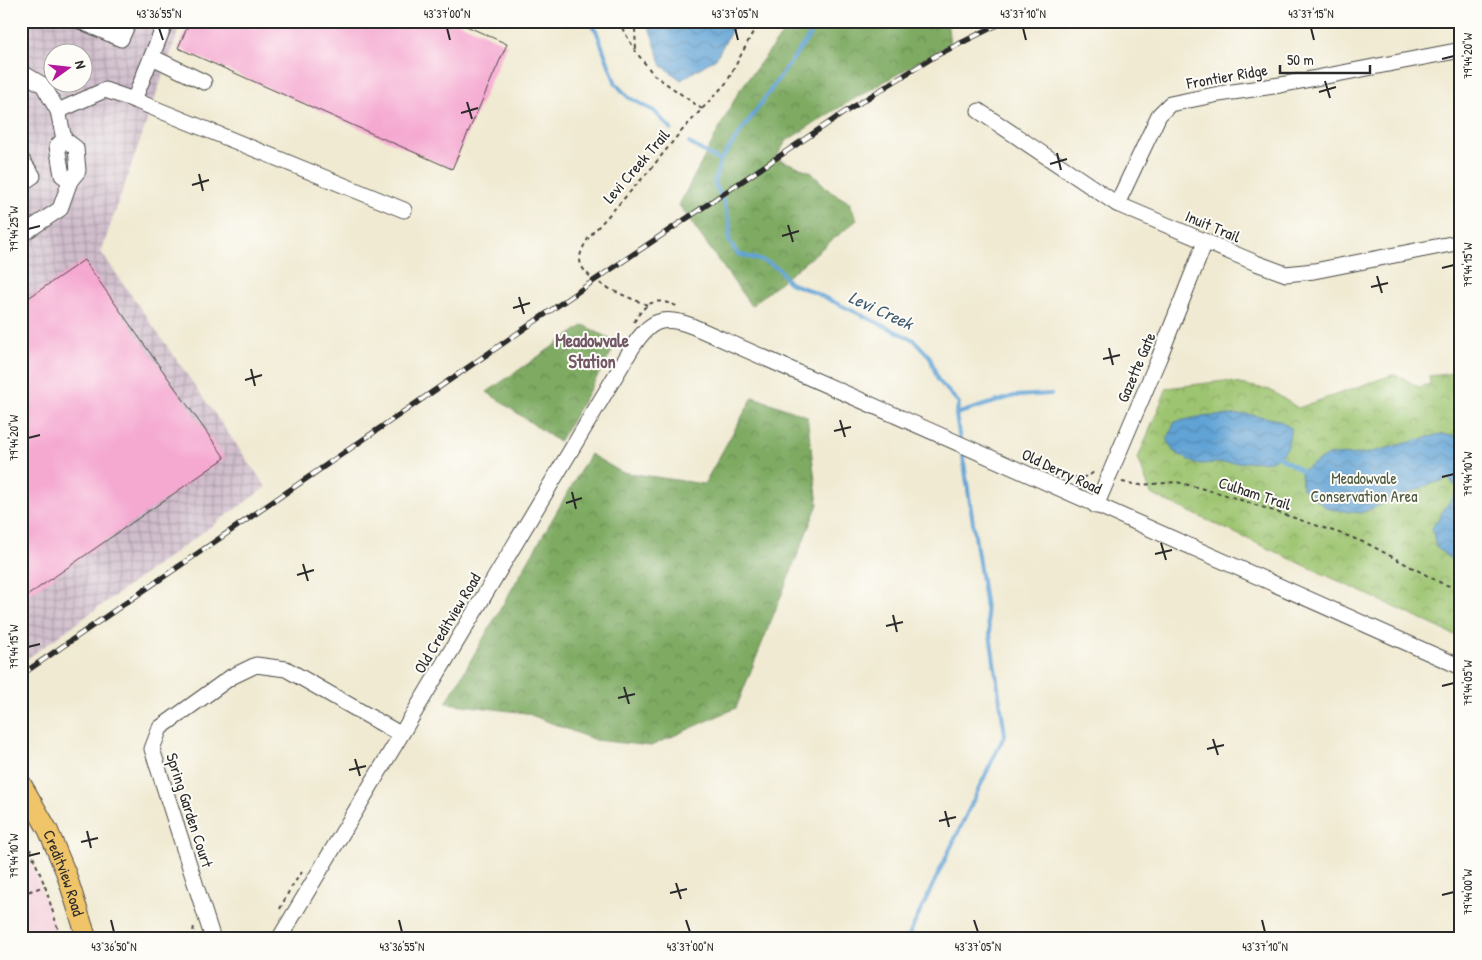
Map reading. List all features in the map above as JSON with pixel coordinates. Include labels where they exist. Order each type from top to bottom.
[{"type":"main road","name":"Creditview Road","points":[[21,783],[48,830],[66,873],[87,939]]},
{"type":"street","points":[[89,23],[122,39],[129,21]]},
{"type":"street","points":[[134,100],[166,21]]},
{"type":"street","name":"Frontier Ridge","points":[[1117,204],[1159,115],[1170,104],[1461,50]]},
{"type":"street","points":[[152,57],[204,82]]},
{"type":"street","points":[[21,72],[44,85],[58,111],[64,139],[57,146],[62,175],[70,181],[60,209],[21,234]]},
{"type":"street","points":[[58,111],[105,90],[134,100],[404,210]]},
{"type":"street","name":"Inuit Trail","points":[[979,111],[1117,204],[1286,274],[1314,271],[1461,242]]},
{"type":"street","points":[[21,158],[33,176],[21,184]]},
{"type":"street","name":"Gazette Gate","points":[[1096,506],[1160,358],[1206,242]]},
{"type":"street","name":"Old Derry Road","points":[[648,327],[655,322],[666,320],[679,321],[931,430],[1096,506],[1461,667]]},
{"type":"street","name":"Old Creditview Road","points":[[279,939],[639,336],[648,327]]},
{"type":"street","name":"Spring Garden Court","points":[[213,939],[152,749],[160,728],[231,677],[256,665],[286,669],[400,734]]},
{"type":"path","points":[[618,21],[636,52],[654,75],[702,109]]},
{"type":"path","points":[[633,21],[636,52]]},
{"type":"path","name":"Levi Creek Trail","points":[[647,305],[602,285],[586,273],[581,266],[580,258],[583,248],[589,238],[728,82],[760,21]]},
{"type":"path","points":[[1047,467],[1074,478],[1085,478],[1094,471]]},
{"type":"path","name":"Culham Trail","points":[[1119,481],[1140,485],[1177,482],[1223,494],[1370,545],[1443,584],[1450,586],[1461,584]]},
{"type":"path","points":[[21,827],[45,886],[61,939]]},
{"type":"path","points":[[21,894],[45,886]]},
{"type":"shaded area","points":[[21,21],[182,21],[101,252],[266,487],[21,663]]},
{"type":"shaded area","points":[[21,842],[27,851],[59,939],[21,939]]},
{"type":"green space","points":[[792,21],[947,21],[950,44],[835,110],[786,141],[776,158],[811,172],[831,192],[849,202],[857,220],[751,306],[679,205],[739,91]]},
{"type":"green space","points":[[584,325],[617,343],[559,442],[487,392]]},
{"type":"green space","name":"Meadowvale Conservation Area","points":[[1461,372],[1461,638],[1151,494],[1138,458],[1167,388],[1224,381],[1270,390],[1298,408],[1395,374],[1419,387],[1430,384],[1429,376]]},
{"type":"green space","points":[[753,397],[807,416],[818,504],[736,708],[651,746],[595,740],[526,713],[446,703],[590,454],[621,472],[704,484]]},
{"type":"water","points":[[647,21],[737,21],[716,58],[681,80],[662,66]]},
{"type":"water","points":[[1247,414],[1279,420],[1291,428],[1287,449],[1272,461],[1196,464],[1173,451],[1167,439],[1175,422],[1198,417]]},
{"type":"water","points":[[1440,434],[1461,437],[1461,540],[1452,560],[1436,547],[1432,528],[1458,489],[1449,479],[1428,485],[1361,513],[1328,509],[1302,488],[1301,471],[1328,455],[1365,454]]},
{"type":"building","points":[[190,21],[455,21],[507,44],[452,169],[178,48]]},
{"type":"building","points":[[84,260],[225,458],[21,600],[21,303]]},
{"type":"waterway","points":[[586,21],[596,30],[616,84],[628,97],[654,111],[671,129]]},
{"type":"waterway","name":"Levi Creek","points":[[820,21],[720,161],[714,183],[723,200],[730,223],[729,241],[738,254],[767,262],[779,269],[789,283],[809,290],[914,340],[930,357],[938,380],[959,403],[956,414],[960,441]]},
{"type":"waterway","points":[[689,143],[720,161]]},
{"type":"waterway","points":[[956,414],[1014,396],[1051,394]]},
{"type":"waterway","name":"Levi Creek","points":[[907,939],[1005,734],[962,450]]},
{"type":"waterway","points":[[1276,455],[1304,472]]},
{"type":"railway","points":[[21,675],[595,280],[845,112],[937,55],[1007,21]]},
{"type":"district","name":"Meadowvale Station","points":[[592,350]]}]
